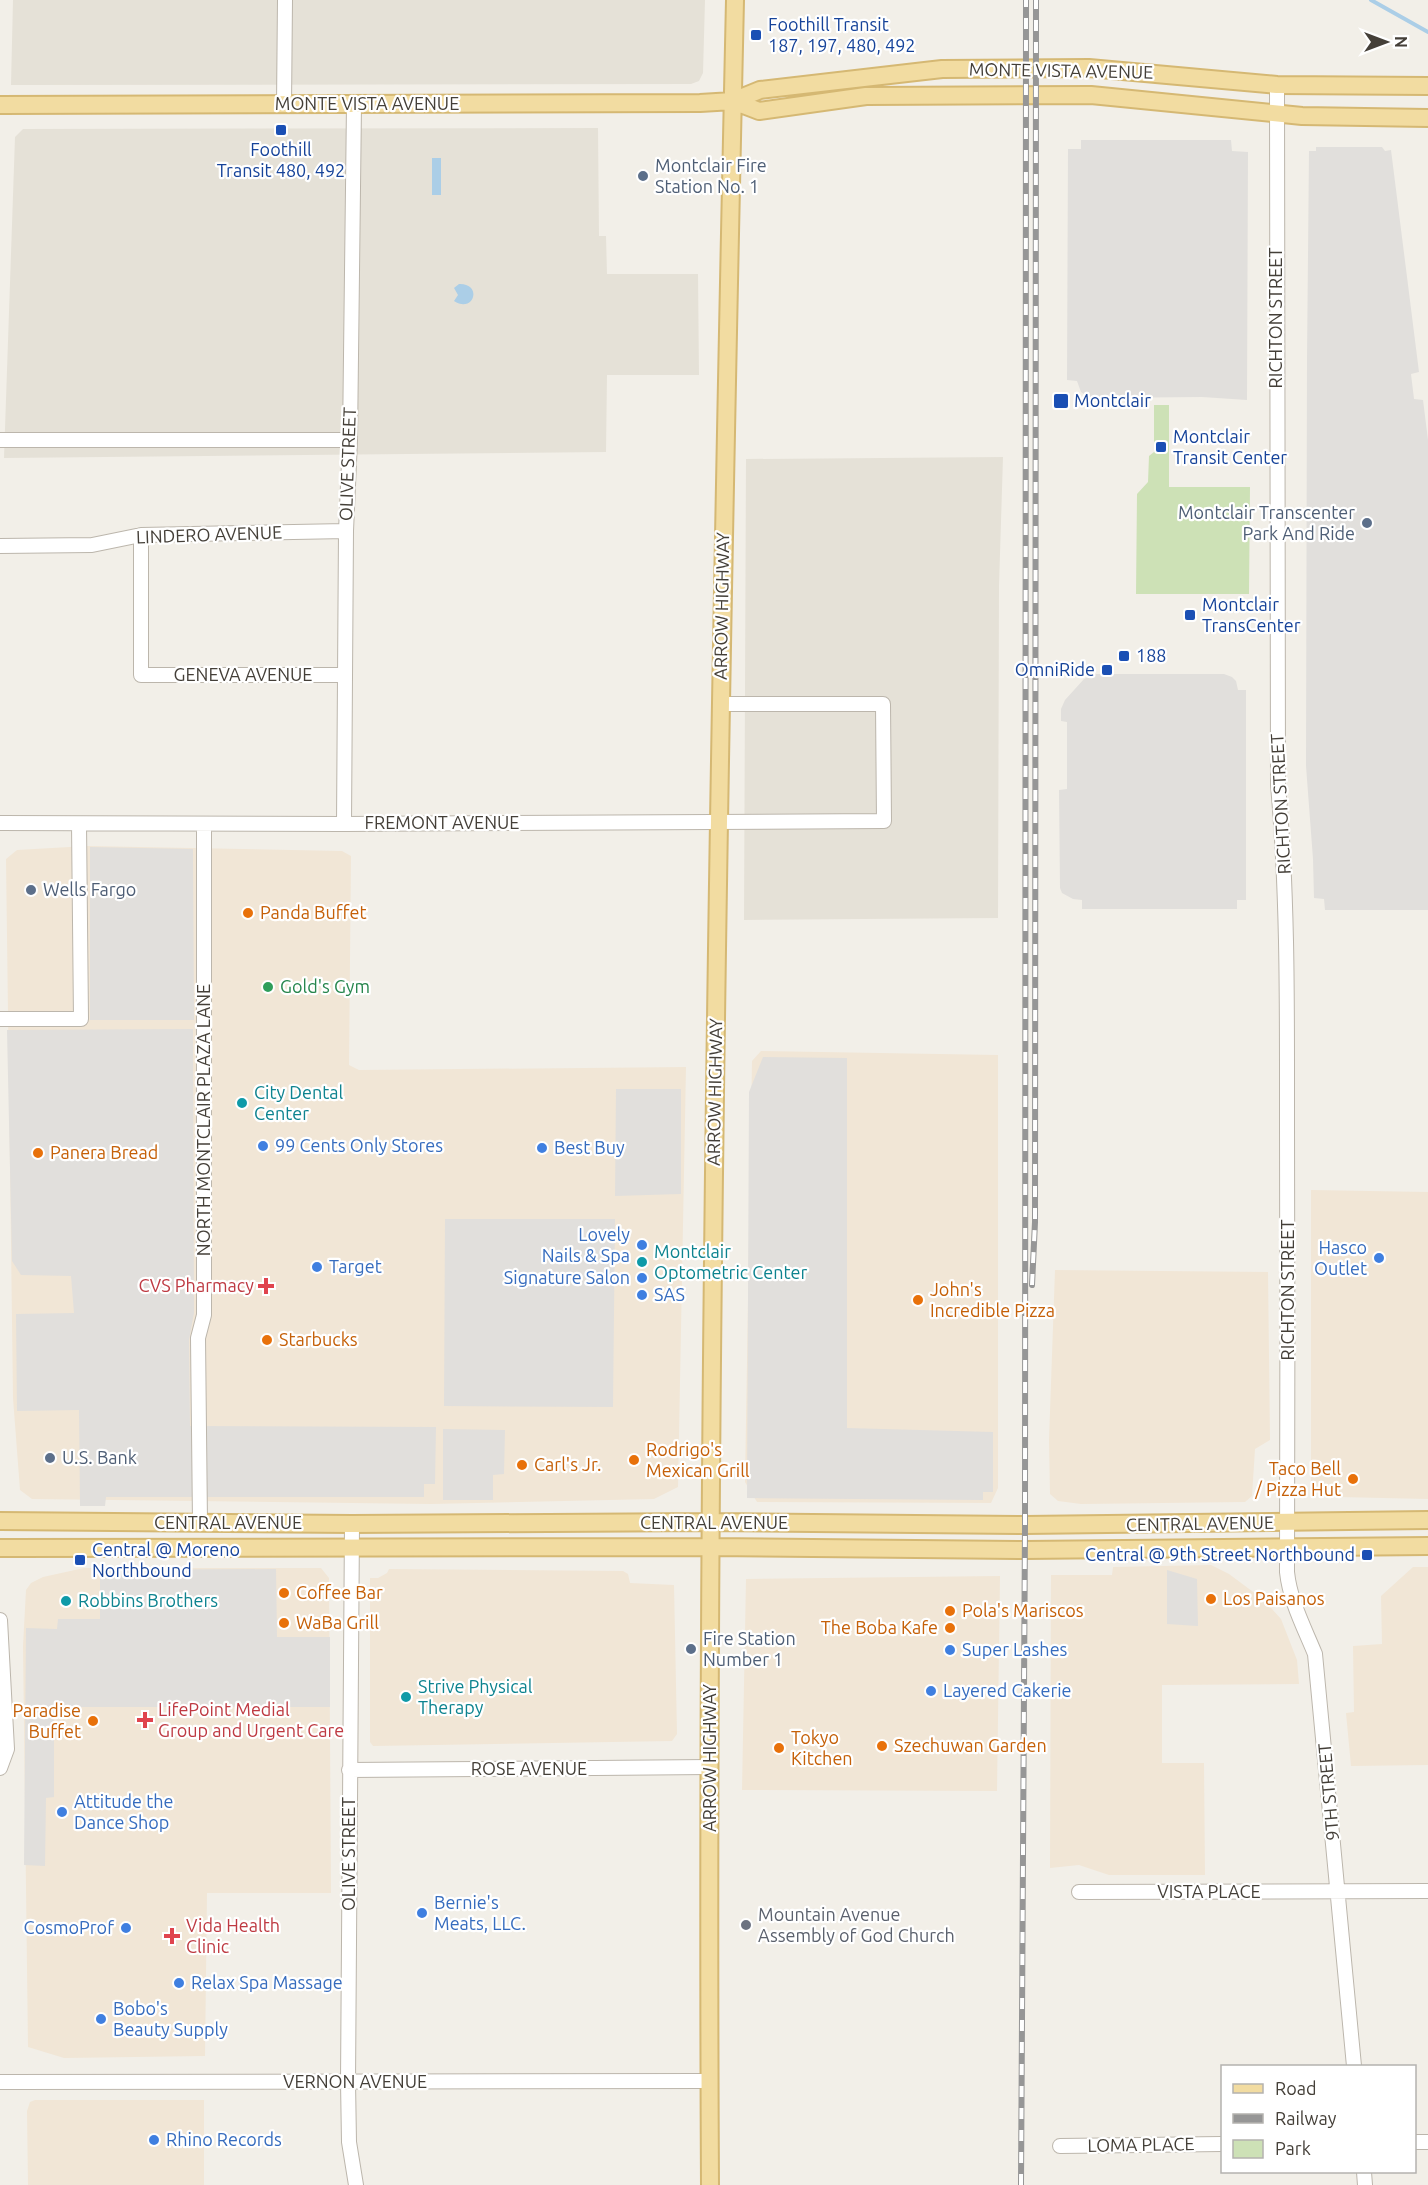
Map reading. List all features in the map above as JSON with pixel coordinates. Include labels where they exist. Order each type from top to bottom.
[{"type":"main road","name":"ARROW HIGHWAY","points":[[710,2185],[711,1522],[717,821],[735,0]]},
{"type":"main road","name":"MONTE VISTA AVENUE","points":[[0,105],[700,103],[733,101],[760,90],[942,69],[1089,68],[1277,85],[1428,86]]},
{"type":"main road","name":"MONTE VISTA AVENUE","points":[[733,101],[759,111],[866,96],[1091,95],[1277,114],[1428,118]]},
{"type":"main road","name":"CENTRAL AVENUE","points":[[0,1521],[1025,1525],[1428,1520]]},
{"type":"main road","name":"CENTRAL AVENUE","points":[[0,1548],[711,1547],[1024,1550],[1428,1546]]},
{"type":"street","points":[[284,105],[285,0]]},
{"type":"street","name":"RICHTON STREET","points":[[1277,85],[1278,785],[1287,931],[1289,1523]]},
{"type":"street","name":"OLIVE STREET","points":[[344,824],[346,531],[350,440],[354,104]]},
{"type":"street","points":[[0,440],[350,440]]},
{"type":"street","name":"LINDERO AVENUE","points":[[0,546],[92,544],[141,535],[346,531]]},
{"type":"street","name":"GENEVA AVENUE","points":[[141,535],[141,675],[344,675]]},
{"type":"street","name":"FREMONT AVENUE","points":[[0,823],[204,825],[884,821],[883,704],[720,704]]},
{"type":"street","points":[[0,1019],[81,1019],[79,824]]},
{"type":"street","name":"NORTH MONTCLAIR PLAZA LANE","points":[[200,1522],[198,1338],[204,1315],[204,825]]},
{"type":"street","name":"9TH STREET","points":[[1289,1523],[1289,1587],[1294,1606],[1315,1654],[1354,2065]]},
{"type":"street","name":"OLIVE STREET","points":[[352,1524],[348,2082],[349,2142],[356,2185]]},
{"type":"street","points":[[0,1620],[7,1749],[0,1768]]},
{"type":"street","name":"ROSE AVENUE","points":[[349,1770],[710,1767]]},
{"type":"street","name":"VISTA PLACE","points":[[1079,1892],[1428,1891]]},
{"type":"street","name":"VERNON AVENUE","points":[[0,2082],[709,2081]]},
{"type":"street","name":"LOMA PLACE","points":[[1060,2146],[1221,2144]]},
{"type":"shaded area","points":[[13,0],[705,0],[703,73],[699,81],[691,84],[11,85]]},
{"type":"shaded area","points":[[598,128],[599,236],[606,236],[607,274],[698,274],[699,375],[607,375],[606,452],[4,458],[15,137],[23,129]]},
{"type":"shaded area","points":[[1081,140],[1231,140],[1232,151],[1248,152],[1247,400],[1202,397],[1094,398],[1081,392],[1077,381],[1067,380],[1068,149],[1081,149]]},
{"type":"shaded area","name":"Montclair Transcenter Park And Ride","points":[[1316,147],[1382,147],[1385,151],[1391,150],[1419,372],[1411,374],[1414,399],[1423,400],[1428,440],[1428,910],[1325,910],[1324,899],[1314,898],[1306,766],[1307,359],[1309,151],[1316,151]]},
{"type":"shaded area","points":[[1003,457],[999,586],[998,918],[744,920],[746,459]]},
{"type":"shaded area","points":[[1095,674],[1224,674],[1236,681],[1238,690],[1246,690],[1246,900],[1237,900],[1237,909],[1082,909],[1082,900],[1073,899],[1062,893],[1060,888],[1059,790],[1067,789],[1067,722],[1061,721],[1061,709],[1065,700],[1084,679]]},
{"type":"shaded area","points":[[87,846],[342,851],[351,856],[349,1065],[359,1070],[686,1067],[678,1487],[654,1499],[431,1504],[32,1499],[20,1490],[13,1398],[6,859],[17,850]]},
{"type":"shaded area","points":[[90,847],[193,849],[194,1020],[90,1020]]},
{"type":"shaded area","points":[[193,1029],[194,1313],[189,1340],[190,1426],[436,1427],[435,1484],[424,1484],[424,1497],[106,1497],[105,1506],[80,1506],[79,1410],[17,1411],[16,1314],[74,1313],[71,1276],[21,1275],[12,1261],[7,1030]]},
{"type":"shaded area","points":[[761,1051],[998,1055],[998,1488],[991,1503],[757,1502],[745,1482],[752,1061]]},
{"type":"shaded area","points":[[763,1057],[847,1058],[847,1428],[993,1432],[993,1492],[983,1492],[983,1500],[747,1498],[749,1092]]},
{"type":"shaded area","points":[[616,1089],[681,1089],[681,1194],[615,1196]]},
{"type":"shaded area","points":[[1311,1190],[1428,1192],[1428,1499],[1321,1495],[1311,1483]]},
{"type":"shaded area","points":[[445,1219],[615,1219],[613,1407],[444,1406]]},
{"type":"shaded area","points":[[1055,1270],[1268,1272],[1270,1440],[1255,1449],[1252,1496],[1245,1502],[1081,1504],[1058,1501],[1050,1494],[1049,1440]]},
{"type":"shaded area","points":[[443,1429],[505,1430],[504,1474],[493,1475],[493,1500],[443,1500]]},
{"type":"shaded area","points":[[1211,1565],[1229,1574],[1264,1600],[1281,1619],[1297,1660],[1299,1684],[1162,1685],[1162,1763],[1204,1763],[1205,1875],[1109,1875],[1079,1865],[1050,1868],[1051,1575],[1112,1575],[1113,1567]]},
{"type":"shaded area","points":[[1413,1567],[1428,1567],[1428,1765],[1351,1766],[1346,1713],[1354,1712],[1353,1646],[1382,1644],[1381,1596]]},
{"type":"shaded area","points":[[84,1568],[321,1568],[329,1578],[331,1893],[207,1893],[205,2056],[64,2058],[28,2047],[23,1646],[26,1590],[31,1583],[43,1577]]},
{"type":"shaded area","points":[[276,1569],[277,1637],[330,1637],[330,1707],[54,1707],[54,1797],[46,1798],[45,1866],[24,1865],[26,1628],[57,1629],[58,1619],[100,1619],[100,1570]]},
{"type":"shaded area","points":[[389,1569],[623,1571],[628,1574],[630,1583],[674,1585],[677,1734],[672,1741],[373,1746],[370,1742],[370,1578],[378,1578],[387,1573]]},
{"type":"shaded area","points":[[1167,1570],[1197,1579],[1198,1626],[1167,1624]]},
{"type":"shaded area","points":[[1000,1576],[997,1791],[742,1790],[746,1579]]},
{"type":"shaded area","points":[[35,2100],[204,2100],[204,2185],[28,2185],[27,2111],[30,2102]]},
{"type":"green space","points":[[1154,405],[1169,405],[1169,487],[1250,487],[1249,594],[1136,594],[1137,494],[1148,482],[1149,456],[1154,452]]},
{"type":"water","points":[[432,158],[441,158],[441,195],[432,195]]},
{"type":"water","points":[[459,284],[466,285],[473,292],[471,301],[467,304],[454,301],[458,295],[454,288]]},
{"type":"waterway","points":[[1371,0],[1428,32]]},
{"type":"railway","points":[[1021,2185],[1025,1525],[1026,0]]},
{"type":"railway","points":[[1032,1285],[1035,1222],[1036,0]]},
{"type":"place","name":"Foothill Transit 187, 197, 480, 492","points":[[756,35]]},
{"type":"place","name":"Foothill Transit 480, 492","points":[[281,130]]},
{"type":"place","name":"Montclair Fire Station No. 1","points":[[643,176]]},
{"type":"place","name":"Montclair","points":[[1061,401]]},
{"type":"place","name":"Montclair Transit Center","points":[[1161,447]]},
{"type":"place","name":"Montclair Transcenter Park And Ride","points":[[1367,523]]},
{"type":"place","name":"Montclair TransCenter","points":[[1190,615]]},
{"type":"place","name":"188","points":[[1124,656]]},
{"type":"place","name":"OmniRide","points":[[1107,670]]},
{"type":"place","name":"Wells Fargo","points":[[31,890]]},
{"type":"place","name":"Panda Buffet","points":[[248,913]]},
{"type":"place","name":"Gold's Gym","points":[[268,987]]},
{"type":"place","name":"City Dental Center","points":[[242,1103]]},
{"type":"place","name":"99 Cents Only Stores","points":[[263,1146]]},
{"type":"place","name":"Best Buy","points":[[542,1148]]},
{"type":"place","name":"Panera Bread","points":[[38,1153]]},
{"type":"place","name":"Lovely Nails & Spa","points":[[642,1245]]},
{"type":"place","name":"Hasco Outlet","points":[[1379,1258]]},
{"type":"place","name":"Montclair Optometric Center","points":[[642,1262]]},
{"type":"place","name":"Target","points":[[317,1267]]},
{"type":"place","name":"Signature Salon","points":[[642,1278]]},
{"type":"place","name":"CVS Pharmacy","points":[[266,1286]]},
{"type":"place","name":"SAS","points":[[642,1295]]},
{"type":"place","name":"John's Incredible Pizza","points":[[918,1300]]},
{"type":"place","name":"Starbucks","points":[[267,1340]]},
{"type":"place","name":"U.S. Bank","points":[[50,1458]]},
{"type":"place","name":"Rodrigo's Mexican Grill","points":[[634,1460]]},
{"type":"place","name":"Carl's Jr.","points":[[522,1465]]},
{"type":"place","name":"Taco Bell / Pizza Hut","points":[[1353,1479]]},
{"type":"place","name":"Central @ 9th Street Northbound","points":[[1367,1555]]},
{"type":"place","name":"Central @ Moreno Northbound","points":[[80,1560]]},
{"type":"place","name":"Coffee Bar","points":[[284,1593]]},
{"type":"place","name":"Los Paisanos","points":[[1211,1599]]},
{"type":"place","name":"Robbins Brothers","points":[[66,1601]]},
{"type":"place","name":"Pola's Mariscos","points":[[950,1611]]},
{"type":"place","name":"WaBa Grill","points":[[284,1623]]},
{"type":"place","name":"The Boba Kafe","points":[[950,1628]]},
{"type":"place","name":"Fire Station Number 1","points":[[691,1649]]},
{"type":"place","name":"Super Lashes","points":[[950,1650]]},
{"type":"place","name":"Layered Cakerie","points":[[931,1691]]},
{"type":"place","name":"Strive Physical Therapy","points":[[406,1697]]},
{"type":"place","name":"LifePoint Medial Group and Urgent Care","points":[[145,1720]]},
{"type":"place","name":"Paradise Buffet","points":[[93,1721]]},
{"type":"place","name":"Szechuwan Garden","points":[[882,1746]]},
{"type":"place","name":"Tokyo Kitchen","points":[[779,1748]]},
{"type":"place","name":"Attitude the Dance Shop","points":[[62,1812]]},
{"type":"place","name":"Bernie's Meats, LLC.","points":[[422,1913]]},
{"type":"place","name":"Mountain Avenue Assembly of God Church","points":[[746,1925]]},
{"type":"place","name":"CosmoProf","points":[[126,1928]]},
{"type":"place","name":"Vida Health Clinic","points":[[172,1936]]},
{"type":"place","name":"Relax Spa Massage","points":[[179,1983]]},
{"type":"place","name":"Bobo's Beauty Supply","points":[[101,2019]]},
{"type":"place","name":"Rhino Records","points":[[154,2140]]}]
